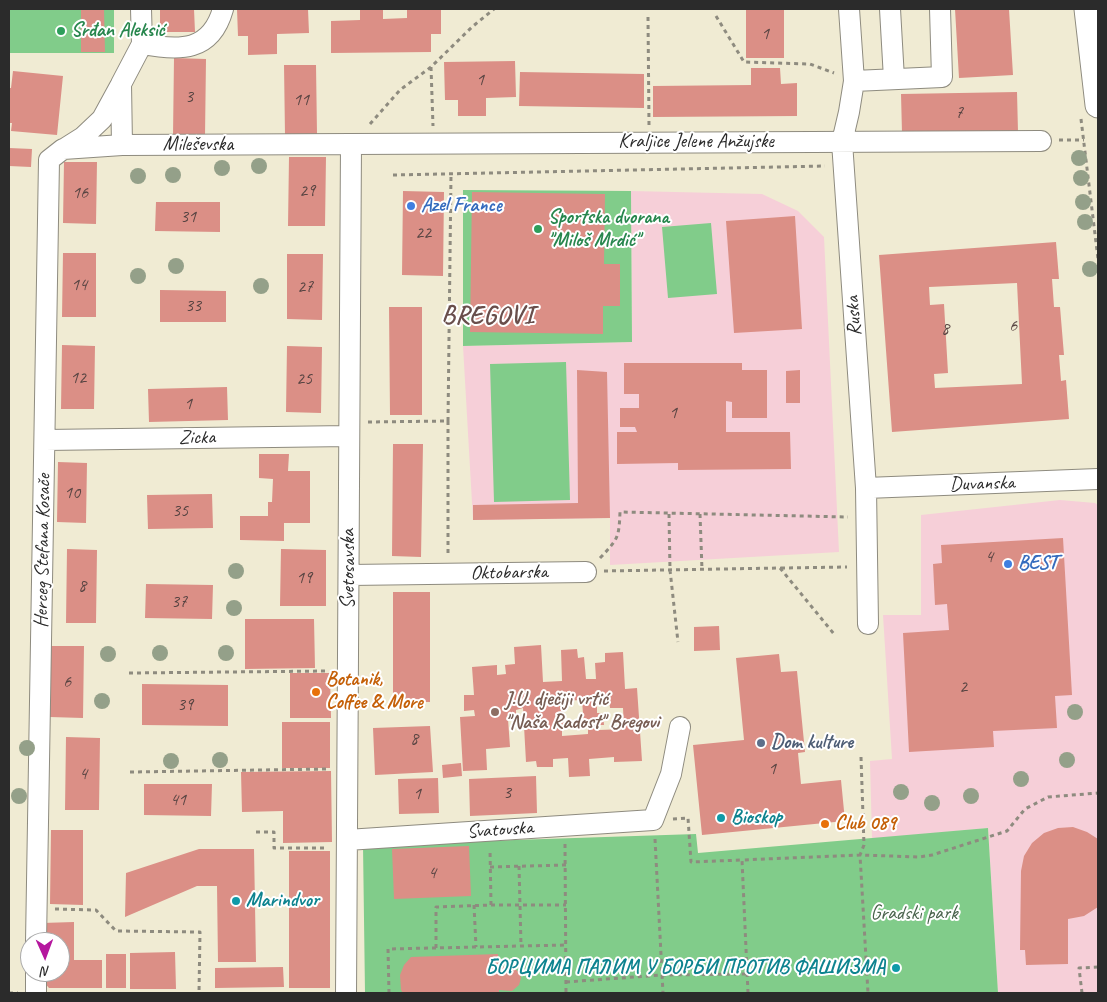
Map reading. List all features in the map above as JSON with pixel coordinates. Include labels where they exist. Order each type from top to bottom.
[{"type":"main road","points":[[1087,9],[1093,97]]},
{"type":"street","points":[[56,154],[83,137],[102,120],[142,44],[141,9]]},
{"type":"street","points":[[142,44],[168,48],[192,46],[208,37],[220,22],[223,9]]},
{"type":"street","name":"Ruska","points":[[849,9],[854,81],[850,112],[842,142],[866,488],[868,624]]},
{"type":"street","points":[[890,9],[894,79]]},
{"type":"street","points":[[854,81],[942,77],[940,9]]},
{"type":"street","points":[[121,84],[122,145]]},
{"type":"street","name":"Kraljice Jelene Anžujske","points":[[351,144],[1041,140]]},
{"type":"street","name":"Mileševska","points":[[56,154],[122,145],[351,144]]},
{"type":"street","name":"Svetosavska","points":[[346,993],[351,144]]},
{"type":"street","name":"Herceg Stefana Kosače","points":[[36,932],[45,440],[56,154]]},
{"type":"street","name":"Zicka","points":[[45,440],[349,429]]},
{"type":"street","name":"Duvanska","points":[[866,488],[1098,479]]},
{"type":"street","name":"Oktobarska","points":[[348,574],[586,572]]},
{"type":"street","points":[[653,820],[671,774],[680,727]]},
{"type":"street","name":"Svatovska","points":[[347,840],[653,820]]},
{"type":"path","points":[[351,144],[400,90],[432,67],[472,27],[494,9]]},
{"type":"path","points":[[716,16],[744,62],[810,64],[854,81]]},
{"type":"path","points":[[648,17],[650,143]]},
{"type":"path","points":[[432,67],[433,144]]},
{"type":"path","points":[[1093,97],[1098,259]]},
{"type":"path","points":[[393,175],[830,166]]},
{"type":"path","points":[[448,574],[451,174]]},
{"type":"path","points":[[349,429],[448,421]]},
{"type":"path","points":[[586,572],[616,539],[619,533],[620,512],[866,518]]},
{"type":"path","points":[[669,514],[670,570],[678,642]]},
{"type":"path","points":[[700,514],[702,570]]},
{"type":"path","points":[[586,572],[867,567]]},
{"type":"path","points":[[780,568],[834,634]]},
{"type":"path","points":[[129,673],[329,670]]},
{"type":"path","points":[[861,757],[864,845],[860,855],[868,993]]},
{"type":"path","points":[[130,772],[328,770]]},
{"type":"path","points":[[663,993],[653,820],[688,818],[691,862],[860,855],[919,857],[932,855],[1007,831],[1025,809],[1048,797],[1098,793]]},
{"type":"path","points":[[565,826],[566,993]]},
{"type":"path","points":[[489,831],[491,905]]},
{"type":"path","points":[[256,832],[274,832],[274,848],[328,848]]},
{"type":"path","points":[[742,860],[748,993]]},
{"type":"path","points":[[490,867],[566,865]]},
{"type":"path","points":[[519,866],[521,946]]},
{"type":"path","points":[[436,948],[436,907],[566,905]]},
{"type":"path","points":[[474,906],[476,947]]},
{"type":"path","points":[[37,908],[96,910],[116,931],[200,932],[199,993]]},
{"type":"path","points":[[389,993],[388,950],[566,945]]},
{"type":"path","points":[[1082,993],[1079,968],[1098,967]]},
{"type":"path","points":[[566,982],[662,976],[747,974]]},
{"type":"shaded area","points":[[631,191],[762,194],[798,211],[824,237],[839,552],[610,565],[610,518],[473,520],[463,346],[632,342]]},
{"type":"shaded area","points":[[1060,500],[1095,503],[1098,505],[1098,993],[998,993],[988,828],[872,839],[870,761],[892,759],[883,615],[921,615],[921,515]]},
{"type":"green space","name":"Srđan Aleksić","points":[[9,9],[114,9],[114,53],[9,53]]},
{"type":"green space","name":"Sportska dvorana \"Miloš Mrdić\"","points":[[463,190],[631,191],[632,342],[463,346]]},
{"type":"green space","points":[[711,223],[717,294],[668,298],[662,227]]},
{"type":"green space","points":[[566,362],[570,500],[494,502],[490,364]]},
{"type":"green space","name":"Gradski park","points":[[988,828],[998,993],[365,993],[363,845],[696,834],[698,853]]},
{"type":"building","points":[[81,9],[104,9],[105,52],[81,52]]},
{"type":"building","points":[[160,9],[194,9],[195,32],[160,32]]},
{"type":"building","points":[[237,9],[308,9],[309,33],[277,34],[277,54],[248,55],[248,36],[238,36]]},
{"type":"building","points":[[360,9],[383,9],[383,19],[407,18],[407,9],[441,9],[441,34],[431,34],[431,52],[331,53],[331,21],[360,20]]},
{"type":"building","points":[[746,9],[784,9],[784,58],[746,58]]},
{"type":"building","points":[[955,9],[1009,9],[1013,75],[959,78]]},
{"type":"building","points":[[174,58],[206,59],[205,136],[173,136]]},
{"type":"building","points":[[515,61],[516,97],[486,98],[486,116],[458,116],[458,100],[445,100],[444,62]]},
{"type":"building","points":[[284,65],[316,65],[317,134],[285,135]]},
{"type":"building","points":[[751,68],[780,68],[781,84],[797,83],[797,116],[653,117],[653,86],[751,85]]},
{"type":"building","points":[[13,71],[63,76],[57,135],[11,131],[12,123],[9,123],[9,88],[11,88]]},
{"type":"building","points":[[520,72],[644,74],[644,108],[519,106]]},
{"type":"building","points":[[1017,92],[1018,132],[902,133],[901,94]]},
{"type":"building","points":[[9,148],[32,149],[31,167],[9,166]]},
{"type":"building","points":[[289,157],[326,157],[325,226],[288,226]]},
{"type":"building","points":[[64,162],[97,162],[96,224],[63,223]]},
{"type":"building","points":[[403,191],[444,192],[443,276],[402,275]]},
{"type":"building","name":"Sportska dvorana \"Miloš Mrdić\"","points":[[472,192],[605,194],[604,264],[620,264],[620,306],[603,306],[603,334],[470,332]]},
{"type":"building","points":[[156,202],[220,202],[220,232],[155,231]]},
{"type":"building","points":[[795,216],[802,329],[734,333],[726,221]]},
{"type":"building","points":[[1056,242],[1059,279],[1052,279],[1054,307],[1060,307],[1064,355],[1059,355],[1061,381],[1066,380],[1069,419],[892,432],[879,255]],"holes":[[[1017,283],[1022,384],[935,388],[934,374],[948,373],[944,304],[930,305],[929,287]]]},
{"type":"building","points":[[63,253],[96,253],[96,317],[62,317]]},
{"type":"building","points":[[287,254],[323,254],[322,320],[287,319]]},
{"type":"building","points":[[160,290],[226,291],[226,322],[160,322]]},
{"type":"building","points":[[389,307],[422,307],[422,415],[390,415]]},
{"type":"building","points":[[62,345],[95,346],[94,409],[61,409]]},
{"type":"building","points":[[287,346],[322,347],[321,413],[286,412]]},
{"type":"building","points":[[624,363],[742,363],[742,370],[767,370],[767,418],[732,418],[732,402],[726,401],[726,432],[790,432],[791,469],[678,470],[678,463],[617,464],[617,432],[637,432],[635,427],[620,427],[620,408],[639,408],[639,394],[624,394]]},
{"type":"building","points":[[577,370],[607,372],[610,518],[473,520],[473,505],[578,503]]},
{"type":"building","points":[[800,370],[800,403],[786,403],[786,371]]},
{"type":"building","points":[[227,387],[228,420],[149,422],[148,389]]},
{"type":"building","points":[[393,444],[423,444],[421,557],[392,556]]},
{"type":"building","points":[[259,454],[289,454],[288,471],[310,471],[310,523],[284,523],[284,541],[240,540],[240,516],[268,516],[268,502],[272,502],[273,479],[259,478]]},
{"type":"building","points":[[58,462],[87,463],[86,523],[57,522]]},
{"type":"building","points":[[212,494],[213,528],[148,529],[147,495]]},
{"type":"building","points":[[1063,538],[1072,695],[1055,696],[1057,728],[993,731],[994,747],[909,752],[903,633],[949,630],[947,604],[935,605],[933,564],[942,563],[941,545]]},
{"type":"building","points":[[67,549],[97,550],[96,623],[66,623]]},
{"type":"building","points":[[281,549],[326,550],[326,606],[280,606]]},
{"type":"building","points":[[146,584],[213,585],[212,619],[145,618]]},
{"type":"building","points":[[393,592],[430,592],[430,702],[393,702]]},
{"type":"building","points":[[245,619],[314,619],[315,668],[245,669]]},
{"type":"building","points":[[719,626],[720,650],[694,651],[694,627]]},
{"type":"building","name":"J.U. dječiji vrtić \"Naša Radost\" Bregovi","points":[[541,645],[543,682],[562,681],[561,650],[577,649],[578,658],[584,657],[586,679],[596,679],[595,663],[605,662],[605,653],[623,652],[625,689],[637,688],[642,761],[614,762],[614,757],[589,759],[590,776],[569,777],[568,758],[553,759],[553,767],[537,767],[536,761],[526,762],[523,708],[516,710],[516,718],[508,719],[510,747],[486,749],[487,770],[463,771],[460,717],[475,716],[474,710],[464,711],[464,695],[474,695],[472,667],[497,665],[497,675],[506,674],[505,665],[515,664],[514,647]],"holes":[[[597,699],[609,699],[610,708],[623,708],[624,729],[599,730],[599,725],[604,725],[603,713],[597,713]],[[582,700],[584,728],[588,728],[588,734],[562,736],[562,729],[565,729],[564,711],[561,711],[560,701]]]},
{"type":"building","points":[[51,646],[84,646],[83,718],[50,717]]},
{"type":"building","name":"Dom kulture","points":[[779,654],[781,672],[797,671],[805,752],[798,753],[801,784],[841,780],[845,821],[702,835],[693,745],[744,740],[736,658]]},
{"type":"building","points":[[290,673],[330,673],[331,718],[290,718]]},
{"type":"building","points":[[142,684],[228,685],[228,726],[142,725]]},
{"type":"building","points":[[282,722],[330,722],[330,768],[282,768]]},
{"type":"building","points":[[430,726],[433,772],[375,775],[373,728]]},
{"type":"building","points":[[66,737],[100,738],[99,810],[65,810]]},
{"type":"building","points":[[461,763],[462,776],[443,778],[442,765]]},
{"type":"building","points":[[331,771],[332,842],[283,843],[283,811],[242,812],[241,772]]},
{"type":"building","points":[[536,776],[537,813],[470,816],[469,779]]},
{"type":"building","points":[[438,778],[439,813],[399,814],[398,779]]},
{"type":"building","points":[[144,784],[212,784],[211,816],[144,815]]},
{"type":"building","points":[[1073,827],[1087,832],[1098,839],[1098,907],[1084,916],[1068,919],[1068,964],[1026,965],[1025,950],[1020,950],[1021,871],[1024,856],[1032,843],[1044,833],[1058,828]]},
{"type":"building","points":[[51,830],[83,830],[83,905],[50,904]]},
{"type":"building","points":[[469,846],[471,896],[394,899],[392,849]]},
{"type":"building","name":"Marindvor","points":[[199,849],[254,849],[256,962],[218,962],[217,886],[197,886],[125,917],[126,873]]},
{"type":"building","points":[[289,851],[330,851],[330,988],[289,988]]},
{"type":"building","points":[[74,922],[74,960],[102,960],[102,988],[49,988],[44,982],[70,982],[70,932],[42,932],[42,923]]},
{"type":"building","points":[[175,952],[176,989],[130,989],[130,953]]},
{"type":"building","points":[[106,954],[126,954],[126,988],[106,988]]},
{"type":"building","points":[[498,954],[499,967],[511,966],[519,972],[521,978],[519,985],[512,991],[499,990],[499,993],[403,993],[401,990],[400,975],[404,965],[411,957]]},
{"type":"building","points":[[283,967],[284,987],[215,988],[215,968]]},
{"type":"place","name":"Srđan Aleksić","points":[[61,31]]},
{"type":"place","name":"Azel France","points":[[411,206]]},
{"type":"place","name":"Sportska dvorana \"Miloš Mrdić\"","points":[[538,229]]},
{"type":"place","name":"BEST","points":[[1008,564]]},
{"type":"place","name":"Botanik, Coffee & More","points":[[316,692]]},
{"type":"place","name":"J.U. dječiji vrtić \"Naša Radost\" Bregovi","points":[[495,712]]},
{"type":"place","name":"Dom kulture","points":[[761,743]]},
{"type":"place","name":"Bioskop","points":[[721,818]]},
{"type":"place","name":"Club 089","points":[[825,824]]},
{"type":"place","name":"Marindvor","points":[[236,901]]},
{"type":"place","name":"БОРЦИМА ПАЛИМ У БОРБИ ПРОТИВ ФАШИЗМА","points":[[896,968]]},
{"type":"district","name":"BREGOVI","points":[[488,316]]}]
